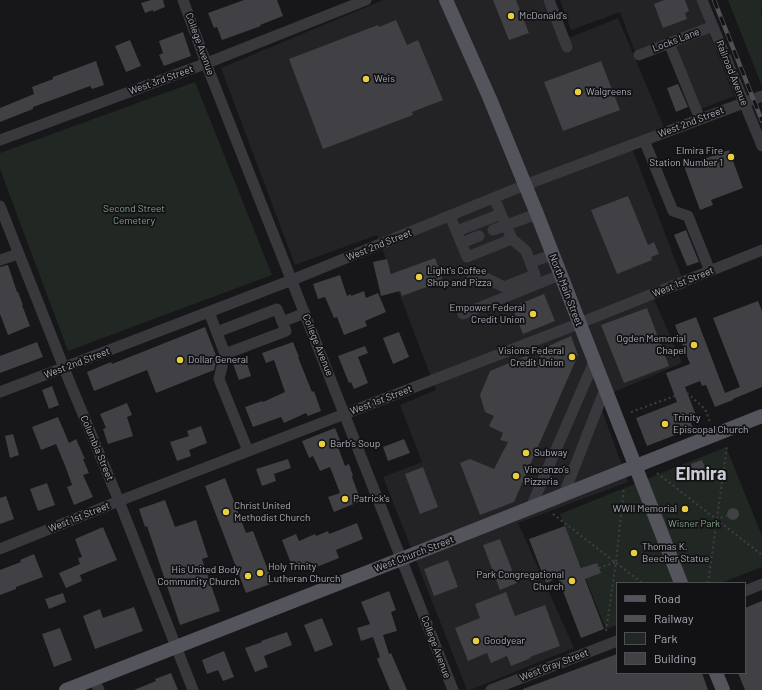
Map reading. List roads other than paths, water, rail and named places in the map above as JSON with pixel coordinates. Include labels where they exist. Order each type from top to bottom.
[{"type":"main road","name":"North Main Street","points":[[446,0],[490,99],[537,214],[681,582]]},
{"type":"main road","name":"West Church Street","points":[[66,690],[96,685],[176,646],[402,559],[762,416]]},
{"type":"main road","points":[[716,674],[723,690]]},
{"type":"street","name":"College Avenue","points":[[184,0],[207,64],[453,690]]},
{"type":"street","name":"West 3rd Street","points":[[0,140],[207,64],[366,0]]},
{"type":"street","points":[[549,0],[567,47]]},
{"type":"street","name":"Railroad Avenue","points":[[702,0],[762,146]]},
{"type":"street","name":"Locks Lane","points":[[639,55],[713,26]]},
{"type":"street","points":[[669,43],[700,119]]},
{"type":"street","name":"West 2nd Street","points":[[0,392],[292,280],[525,185],[760,97]]},
{"type":"street","points":[[644,140],[672,211],[688,216],[710,271]]},
{"type":"street","points":[[471,280],[482,276],[504,287],[535,275],[526,251],[512,239],[494,198]]},
{"type":"street","name":"Columbia Street","points":[[0,206],[18,254],[119,501],[193,690]]},
{"type":"street","points":[[457,231],[501,214]]},
{"type":"street","points":[[492,230],[537,214]]},
{"type":"street","points":[[450,216],[467,257],[512,239]]},
{"type":"street","points":[[461,243],[479,236]]},
{"type":"street","name":"West 1st Street","points":[[0,549],[119,501],[579,323],[762,250]]},
{"type":"street","points":[[0,260],[18,254]]},
{"type":"street","points":[[531,262],[552,255]]},
{"type":"street","points":[[463,314],[560,275]]},
{"type":"street","points":[[217,332],[277,309],[286,331],[225,354]]},
{"type":"street","points":[[209,312],[225,354],[219,379],[248,451]]},
{"type":"street","points":[[282,322],[305,313]]},
{"type":"street","points":[[531,507],[594,362]]},
{"type":"street","points":[[564,494],[605,389]]},
{"type":"street","points":[[746,591],[762,584]]},
{"type":"street","name":"West Gray Street","points":[[491,690],[616,641]]},
{"type":"railway","points":[[714,0],[762,121]]},
{"type":"place","name":"McDonald's","points":[[511,16]]},
{"type":"place","name":"Weis","points":[[366,79]]},
{"type":"place","name":"Walgreens","points":[[578,92]]},
{"type":"place","name":"Elmira Fire Station Number 1","points":[[731,157]]},
{"type":"place","name":"Light's Coffee Shop and Pizza","points":[[419,277]]},
{"type":"place","name":"Empower Federal Credit Union","points":[[533,314]]},
{"type":"place","name":"Ogden Memorial Chapel","points":[[694,345]]},
{"type":"place","name":"Visions Federal Credit Union","points":[[572,357]]},
{"type":"place","name":"Dollar General","points":[[180,360]]},
{"type":"place","name":"Trinity Episcopal Church","points":[[665,424]]},
{"type":"place","name":"Barb’s Soup","points":[[322,444]]},
{"type":"place","name":"Subway","points":[[526,453]]},
{"type":"place","name":"Vincenzo’s Pizzeria","points":[[516,476]]},
{"type":"place","name":"Patrick's","points":[[345,499]]},
{"type":"place","name":"WWII Memorial","points":[[685,509]]},
{"type":"place","name":"Christ United Methodist Church","points":[[226,512]]},
{"type":"place","name":"Thomas K. Beecher Statue","points":[[634,553]]},
{"type":"place","name":"Holy Trinity Lutheran Church","points":[[260,573]]},
{"type":"place","name":"His United Body Community Church","points":[[248,576]]},
{"type":"place","name":"Park Congregational Church","points":[[572,581]]},
{"type":"place","name":"Goodyear","points":[[476,641]]},
{"type":"district","name":"Elmira","points":[[701,474]]},
{"type":"park label","name":"Second Street Cemetery","points":[[134,214]]},
{"type":"park label","name":"Wisner Park","points":[[694,524]]}]
